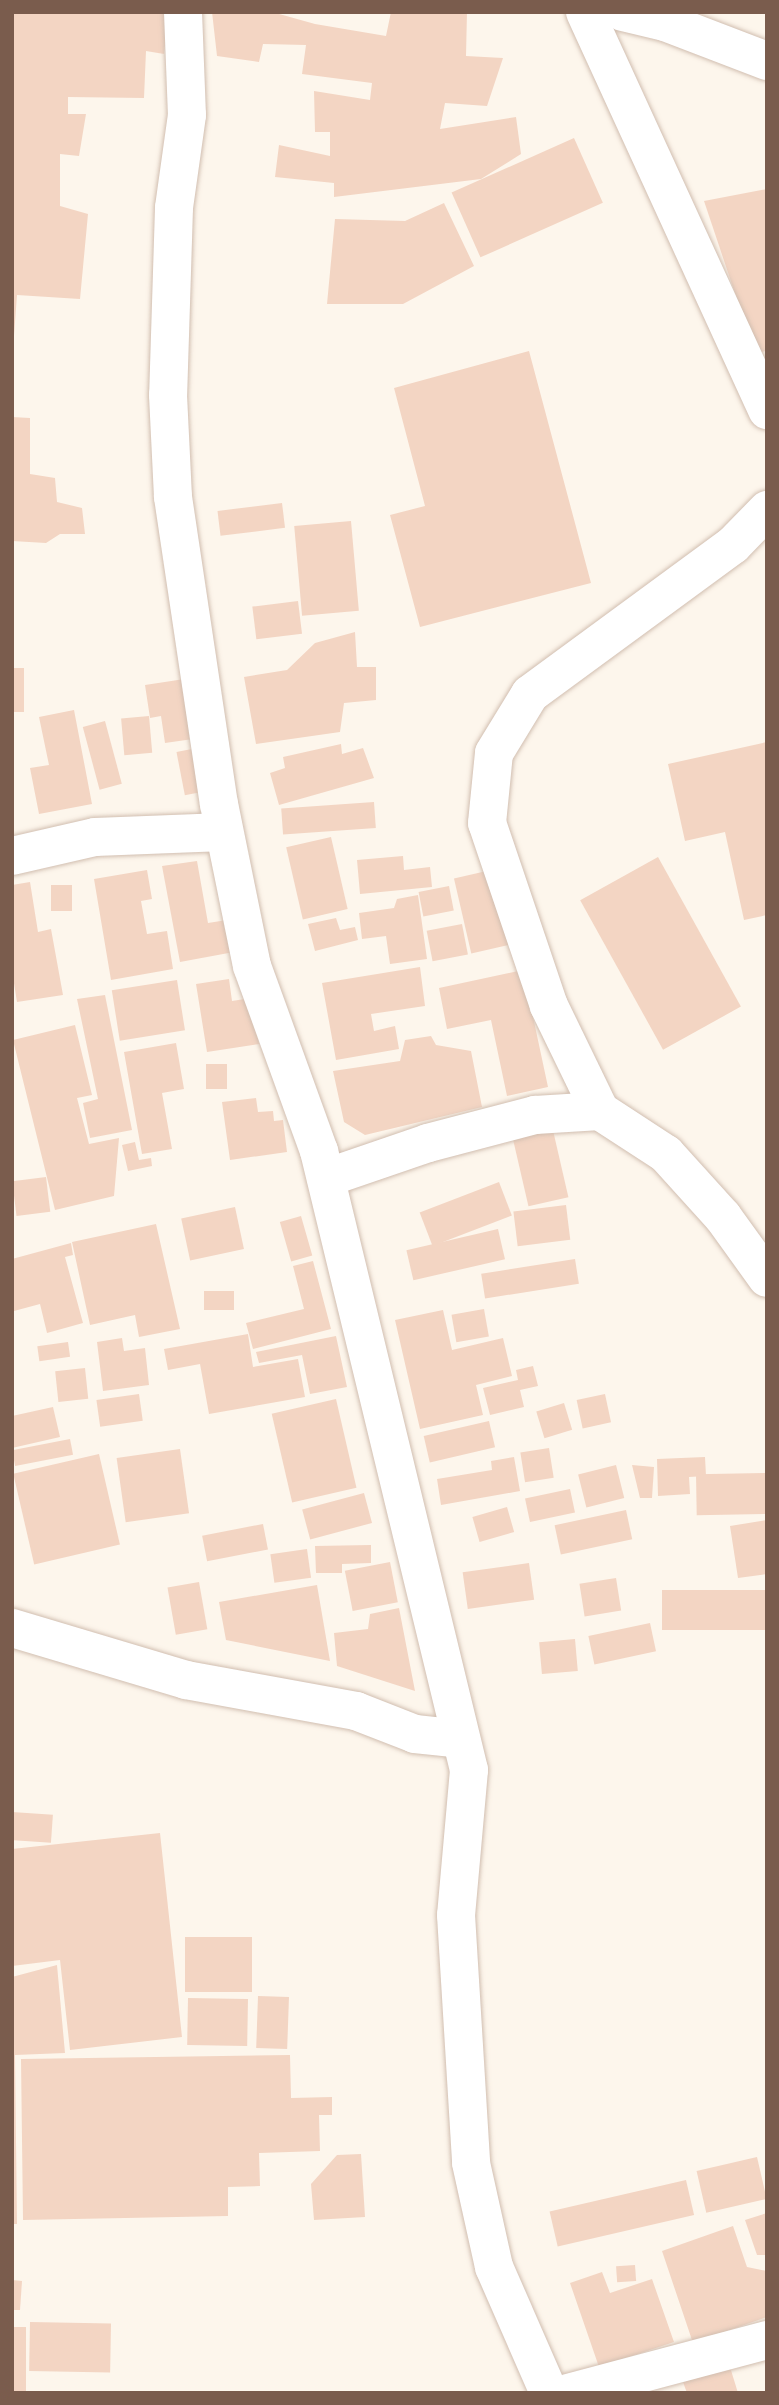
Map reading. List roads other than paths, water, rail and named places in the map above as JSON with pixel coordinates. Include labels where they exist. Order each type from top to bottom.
[{"type":"street","points":[[183,12],[187,116],[174,208],[168,395],[173,497],[224,832],[252,966],[319,1151],[469,1770],[456,1915],[471,2163],[494,2267],[549,2393]]},
{"type":"street","points":[[585,12],[767,410]]},
{"type":"street","points":[[623,12],[675,17],[767,61]]},
{"type":"street","points":[[767,510],[733,545],[530,694],[494,753],[487,823],[549,1006],[600,1111],[666,1154],[723,1217],[767,1278]]},
{"type":"street","points":[[12,856],[95,837],[224,832]]},
{"type":"street","points":[[326,1178],[428,1143],[535,1115],[600,1111]]},
{"type":"street","points":[[12,1628],[186,1680],[356,1711],[415,1734],[461,1739]]},
{"type":"street","points":[[568,2393],[767,2340]]}]
